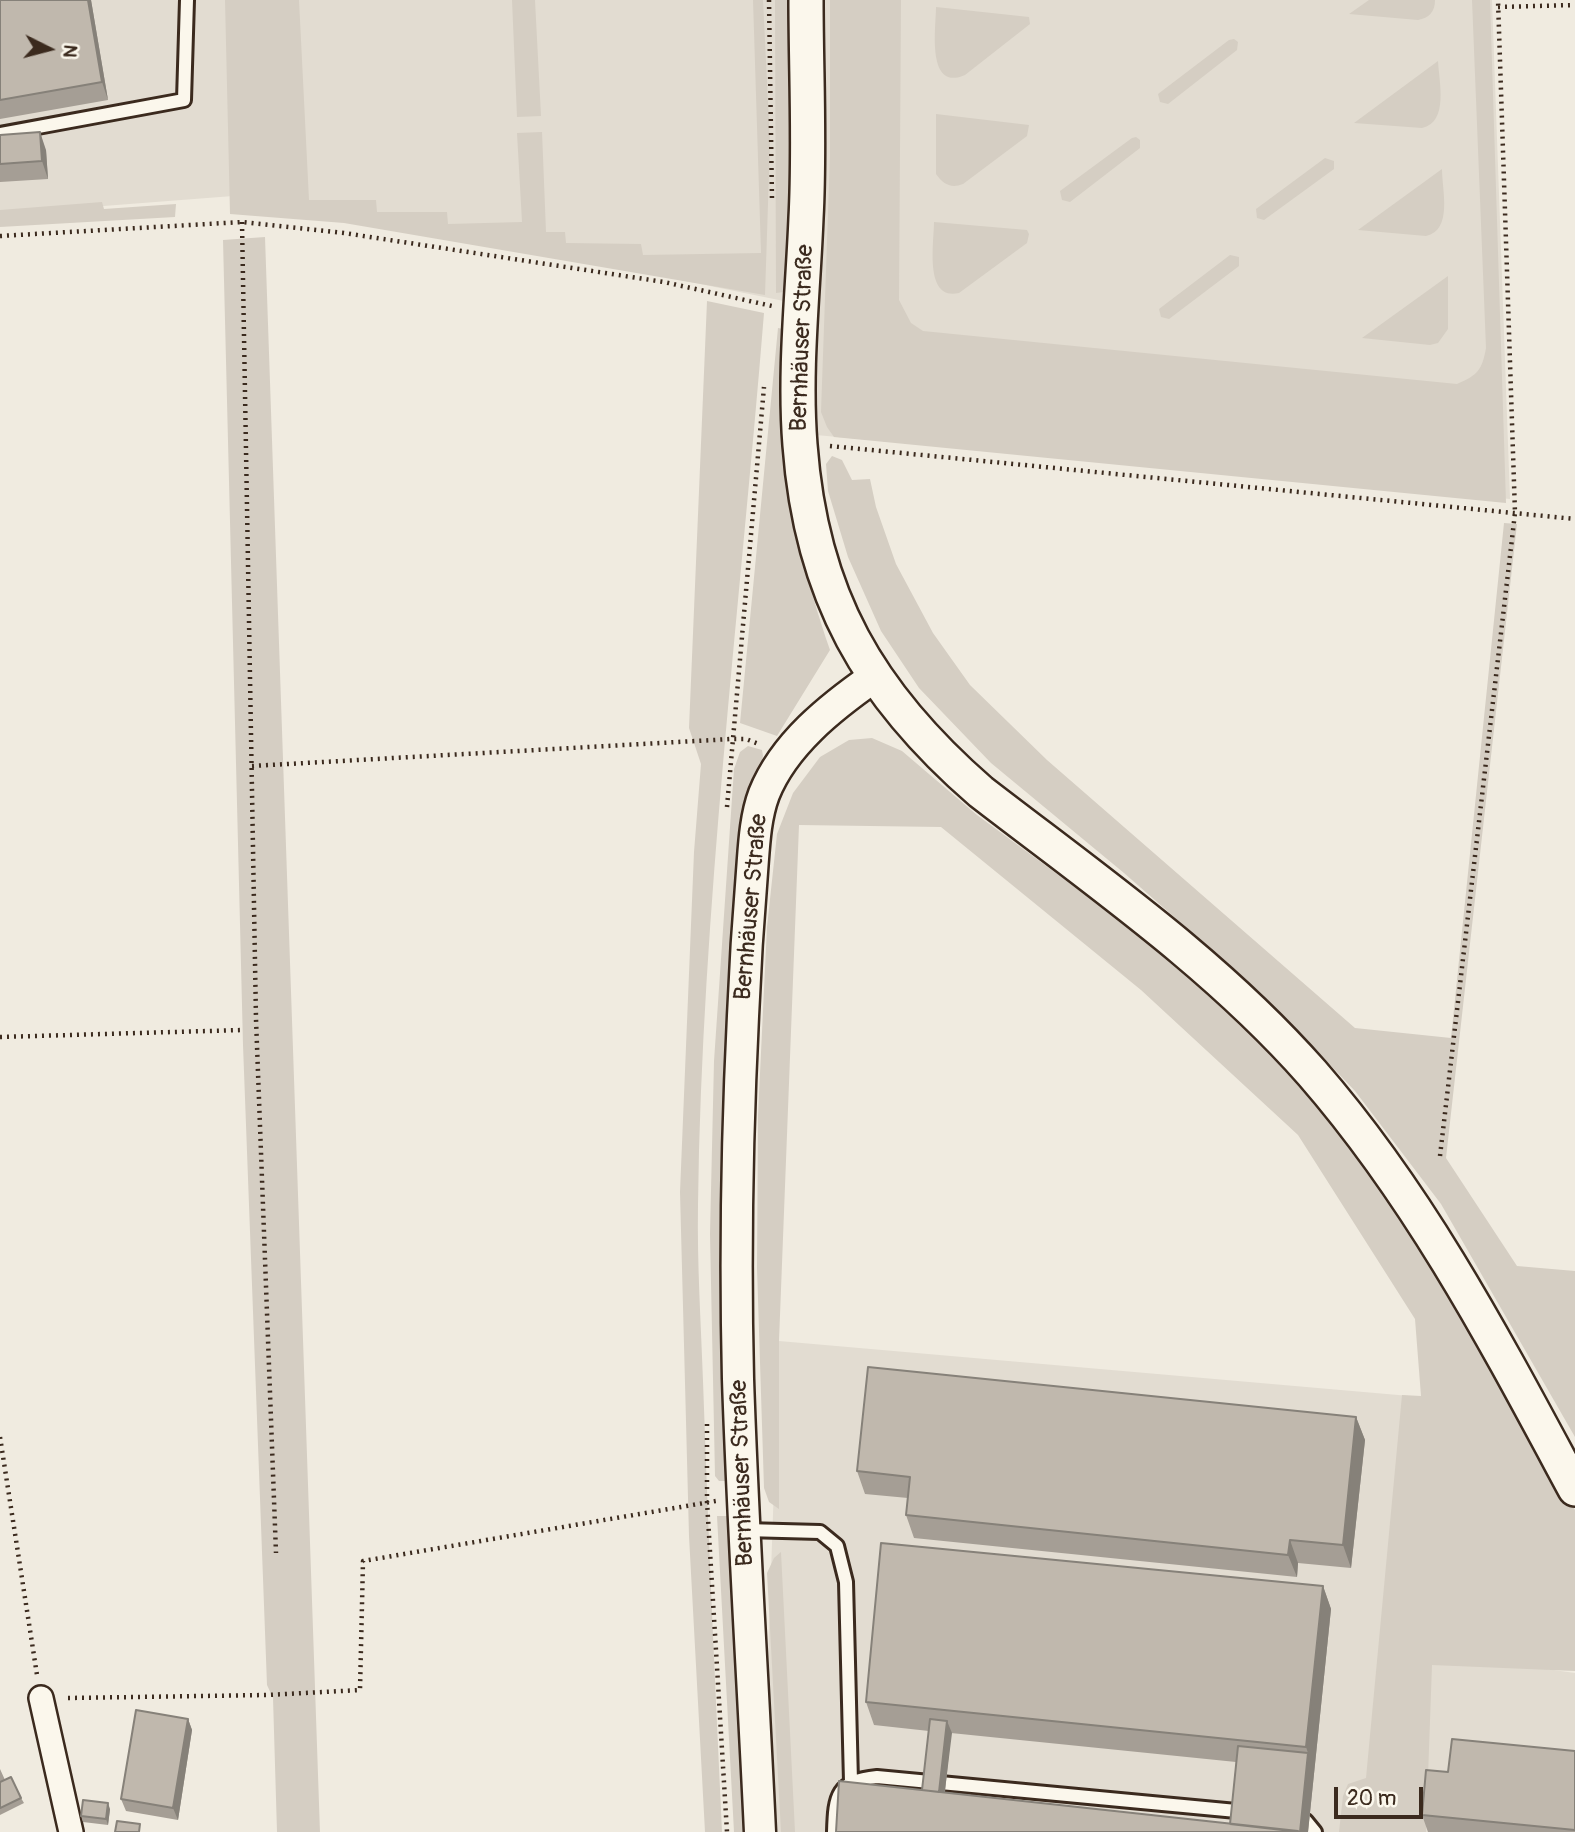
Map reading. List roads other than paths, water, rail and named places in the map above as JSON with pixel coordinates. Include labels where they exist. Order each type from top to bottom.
[{"type":"main road","name":"Bernhäuser Straße","points":[[806,0],[807,213],[786,310],[799,443],[809,517],[826,577],[852,638],[874,677]]},
{"type":"main road","points":[[874,677],[922,737],[950,765],[1184,951],[1254,1014],[1311,1073],[1384,1164],[1457,1273],[1575,1489]]},
{"type":"street","name":"Bernhäuser Straße","points":[[760,1832],[738,1378],[738,1162],[744,981],[758,821],[772,776],[786,755],[838,703],[874,677]]},
{"type":"street","points":[[41,1698],[71,1832]]},
{"type":"lane","points":[[0,134],[184,100],[187,0]]},
{"type":"lane","points":[[744,1530],[820,1532],[837,1546],[846,1583],[851,1782]]},
{"type":"lane","points":[[834,1832],[837,1798],[844,1787],[851,1782],[877,1777],[1261,1814]]},
{"type":"lane","points":[[1286,1816],[1306,1821],[1315,1832]]}]
